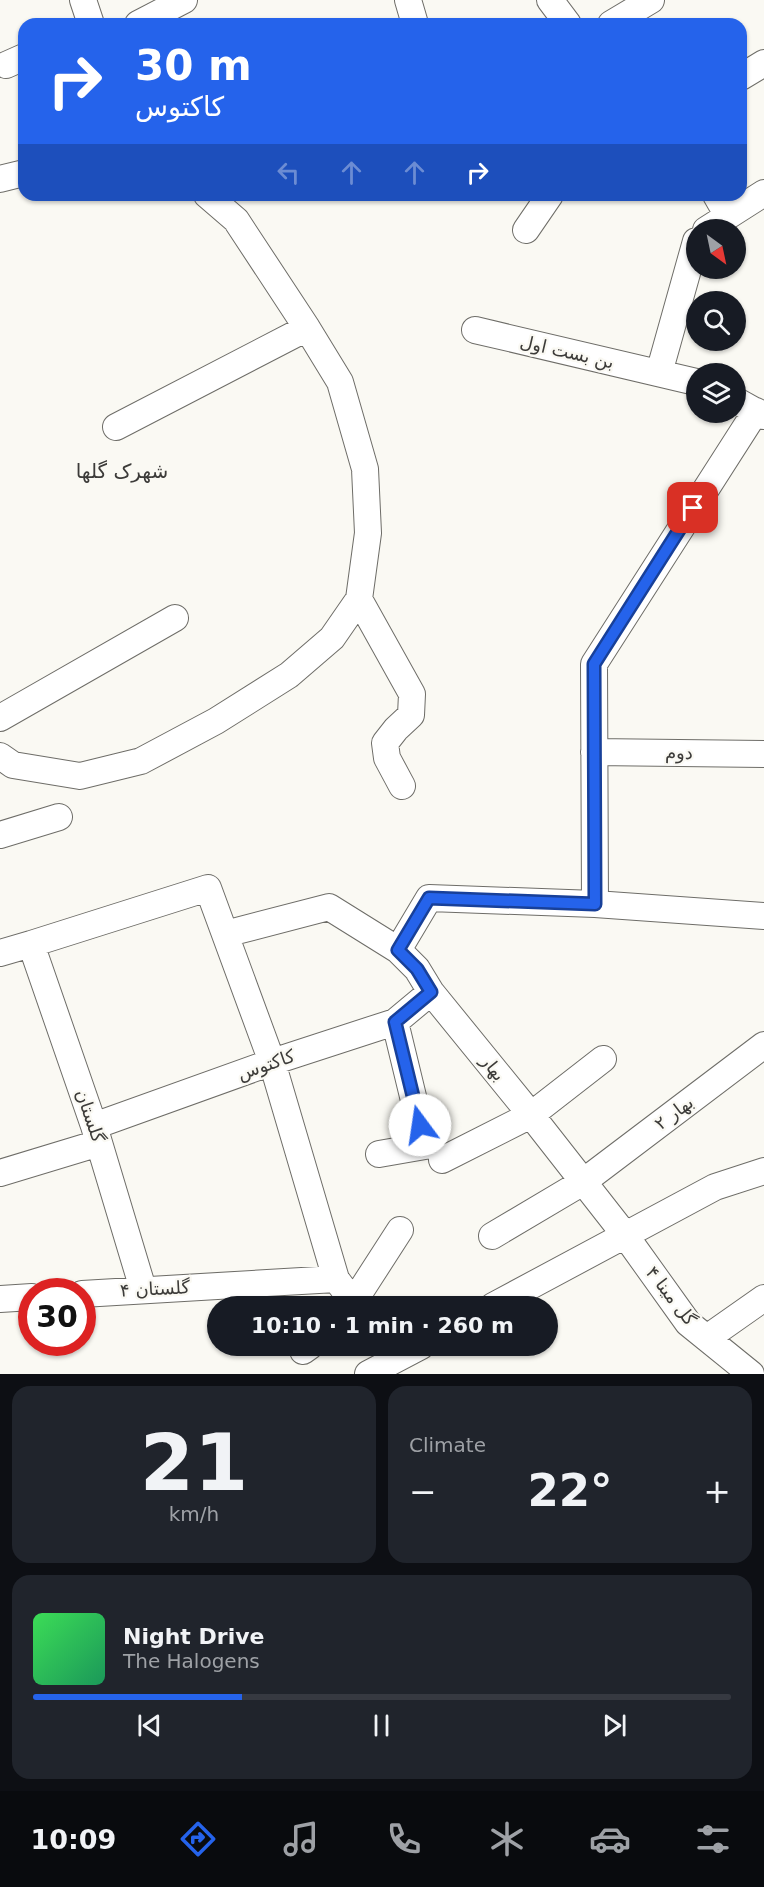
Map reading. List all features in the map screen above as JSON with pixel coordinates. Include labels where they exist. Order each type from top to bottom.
[{"type":"street","points":[[83,0],[89,18]]},
{"type":"street","points":[[150,18],[184,0]]},
{"type":"street","points":[[408,0],[413,18]]},
{"type":"street","points":[[550,0],[564,18]]},
{"type":"street","points":[[621,18],[651,0]]},
{"type":"street","points":[[747,73],[764,63]]},
{"type":"street","points":[[0,179],[18,174]]},
{"type":"street","points":[[747,198],[764,194]]},
{"type":"street","points":[[0,756],[14,765],[81,776],[141,761],[216,721],[290,675],[332,638],[359,599],[368,533],[365,468],[340,382],[308,328],[236,220],[214,201]]},
{"type":"street","points":[[526,230],[546,201]]},
{"type":"street","points":[[713,219],[722,205],[737,201]]},
{"type":"street","points":[[659,373],[686,277]]},
{"type":"street","points":[[116,427],[308,328]]},
{"type":"street","name":"بن بست اول","points":[[475,330],[686,380]]},
{"type":"street","points":[[595,904],[594,664],[752,409]]},
{"type":"street","points":[[359,599],[412,694],[411,715],[385,743],[387,758],[402,786]]},
{"type":"street","points":[[0,718],[175,618]]},
{"type":"street","name":"دوم","points":[[594,752],[764,754]]},
{"type":"street","points":[[0,836],[59,817]]},
{"type":"street","points":[[0,953],[208,888],[272,1062],[336,1279],[348,1296]]},
{"type":"street","points":[[398,950],[429,898],[595,904],[764,916]]},
{"type":"street","name":"بهار","points":[[225,934],[329,908],[398,950],[417,969],[431,992],[625,1235]]},
{"type":"street","name":"گلستان","points":[[31,944],[97,1135],[143,1289]]},
{"type":"street","name":"کاکتوس","points":[[0,1173],[272,1062],[395,1022],[431,992]]},
{"type":"street","points":[[379,1154],[425,1146],[395,1022]]},
{"type":"street","name":"بهار ۲","points":[[492,1236],[584,1182],[764,1045]]},
{"type":"street","points":[[442,1160],[531,1115],[603,1059]]},
{"type":"street","points":[[512,1296],[715,1187],[764,1171]]},
{"type":"street","points":[[360,1296],[400,1230]]},
{"type":"street","name":"گل مینا ۴","points":[[625,1235],[688,1323],[751,1374]]},
{"type":"street","name":"گلستان ۴","points":[[96,1293],[336,1279]]},
{"type":"street","points":[[0,1299],[18,1298]]},
{"type":"street","points":[[707,1338],[764,1298]]},
{"type":"street","points":[[368,1374],[393,1360]]},
{"type":"district","name":"شهرک گلها","points":[[122,471]]},
{"type":"route","points":[[420,1125],[395,1022],[431,992],[417,969],[398,950],[429,898],[595,904],[594,664],[693,508]]}]
